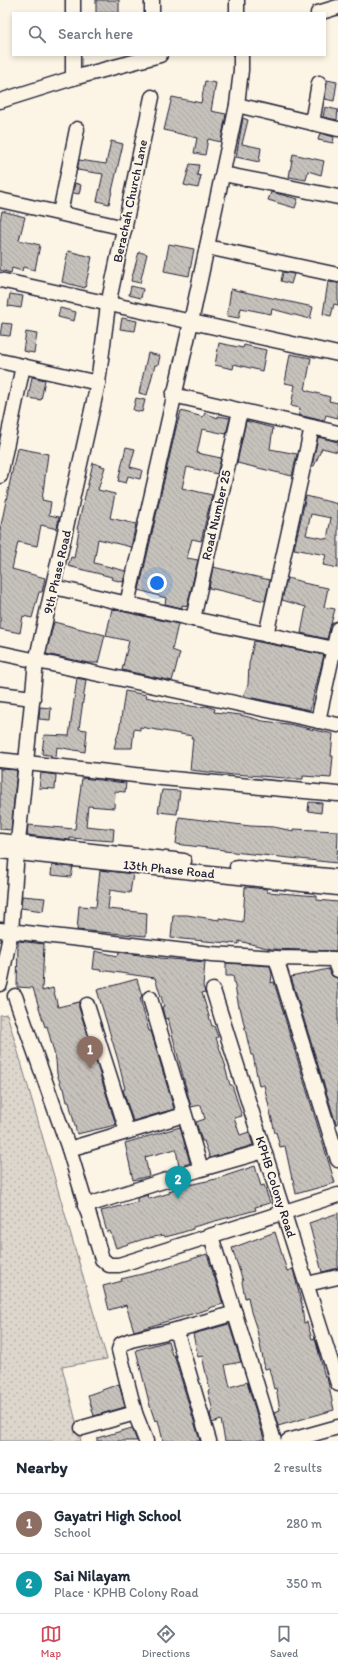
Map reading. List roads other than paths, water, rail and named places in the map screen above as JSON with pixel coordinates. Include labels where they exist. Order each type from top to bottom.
[{"type":"street","points":[[73,0],[73,12]]},
{"type":"street","points":[[152,0],[152,12]]},
{"type":"street","points":[[237,0],[238,12]]},
{"type":"street","points":[[317,0],[318,12]]},
{"type":"street","points":[[321,12],[338,7]]},
{"type":"street","points":[[73,56],[73,78]]},
{"type":"street","points":[[0,100],[73,78],[155,56]]},
{"type":"street","points":[[127,604],[223,174],[237,105],[241,56]]},
{"type":"street","points":[[312,122],[319,83]]},
{"type":"street","name":"Berachah Church Lane","points":[[108,305],[152,97]]},
{"type":"street","points":[[237,105],[338,129]]},
{"type":"street","points":[[60,213],[77,129]]},
{"type":"street","points":[[223,174],[338,197]]},
{"type":"street","points":[[0,200],[124,228]]},
{"type":"street","points":[[207,247],[338,275]]},
{"type":"street","points":[[0,280],[108,305],[338,354]]},
{"type":"street","name":"9th Phase Road","points":[[0,984],[5,931],[17,847],[36,662],[54,587],[98,383],[108,305]]},
{"type":"street","points":[[0,361],[98,383]]},
{"type":"street","points":[[0,476],[5,432],[23,366]]},
{"type":"street","points":[[173,395],[338,433]]},
{"type":"street","name":"Road Number 25","points":[[193,619],[240,411]]},
{"type":"street","points":[[266,635],[312,427]]},
{"type":"street","points":[[54,587],[334,649]]},
{"type":"street","points":[[318,721],[338,629]]},
{"type":"street","points":[[0,653],[36,662],[338,725]]},
{"type":"street","points":[[0,694],[32,698]]},
{"type":"street","points":[[0,760],[162,778],[338,794]]},
{"type":"street","name":"13th Phase Road","points":[[0,841],[17,847],[241,868],[335,882]]},
{"type":"street","name":"13th Phase Road","points":[[0,851],[17,847]]},
{"type":"street","points":[[5,931],[212,954],[276,958],[334,959],[338,970]]},
{"type":"street","points":[[276,958],[338,1160]]},
{"type":"street","name":"KPHB Colony Road","points":[[214,990],[307,1284],[333,1353],[338,1384]]},
{"type":"street","points":[[15,996],[69,1149],[102,1259],[109,1265],[119,1265],[338,1195]]},
{"type":"street","points":[[150,998],[200,1169]]},
{"type":"street","points":[[87,1005],[127,1131]]},
{"type":"street","points":[[69,1149],[184,1115]]},
{"type":"street","points":[[85,1206],[200,1169],[264,1151]]},
{"type":"street","points":[[211,1236],[274,1441]]},
{"type":"street","points":[[307,1284],[338,1277]]},
{"type":"street","points":[[146,1441],[135,1413],[119,1350],[121,1344],[131,1340],[176,1330],[235,1313]]},
{"type":"street","points":[[176,1330],[209,1441]]},
{"type":"street","points":[[82,1428],[135,1413]]},
{"type":"street","points":[[288,1441],[338,1426]]},
{"type":"place","name":"Gayatri High School","points":[[90,1069]]},
{"type":"place","name":"Sai Nilayam","points":[[178,1199]]}]
